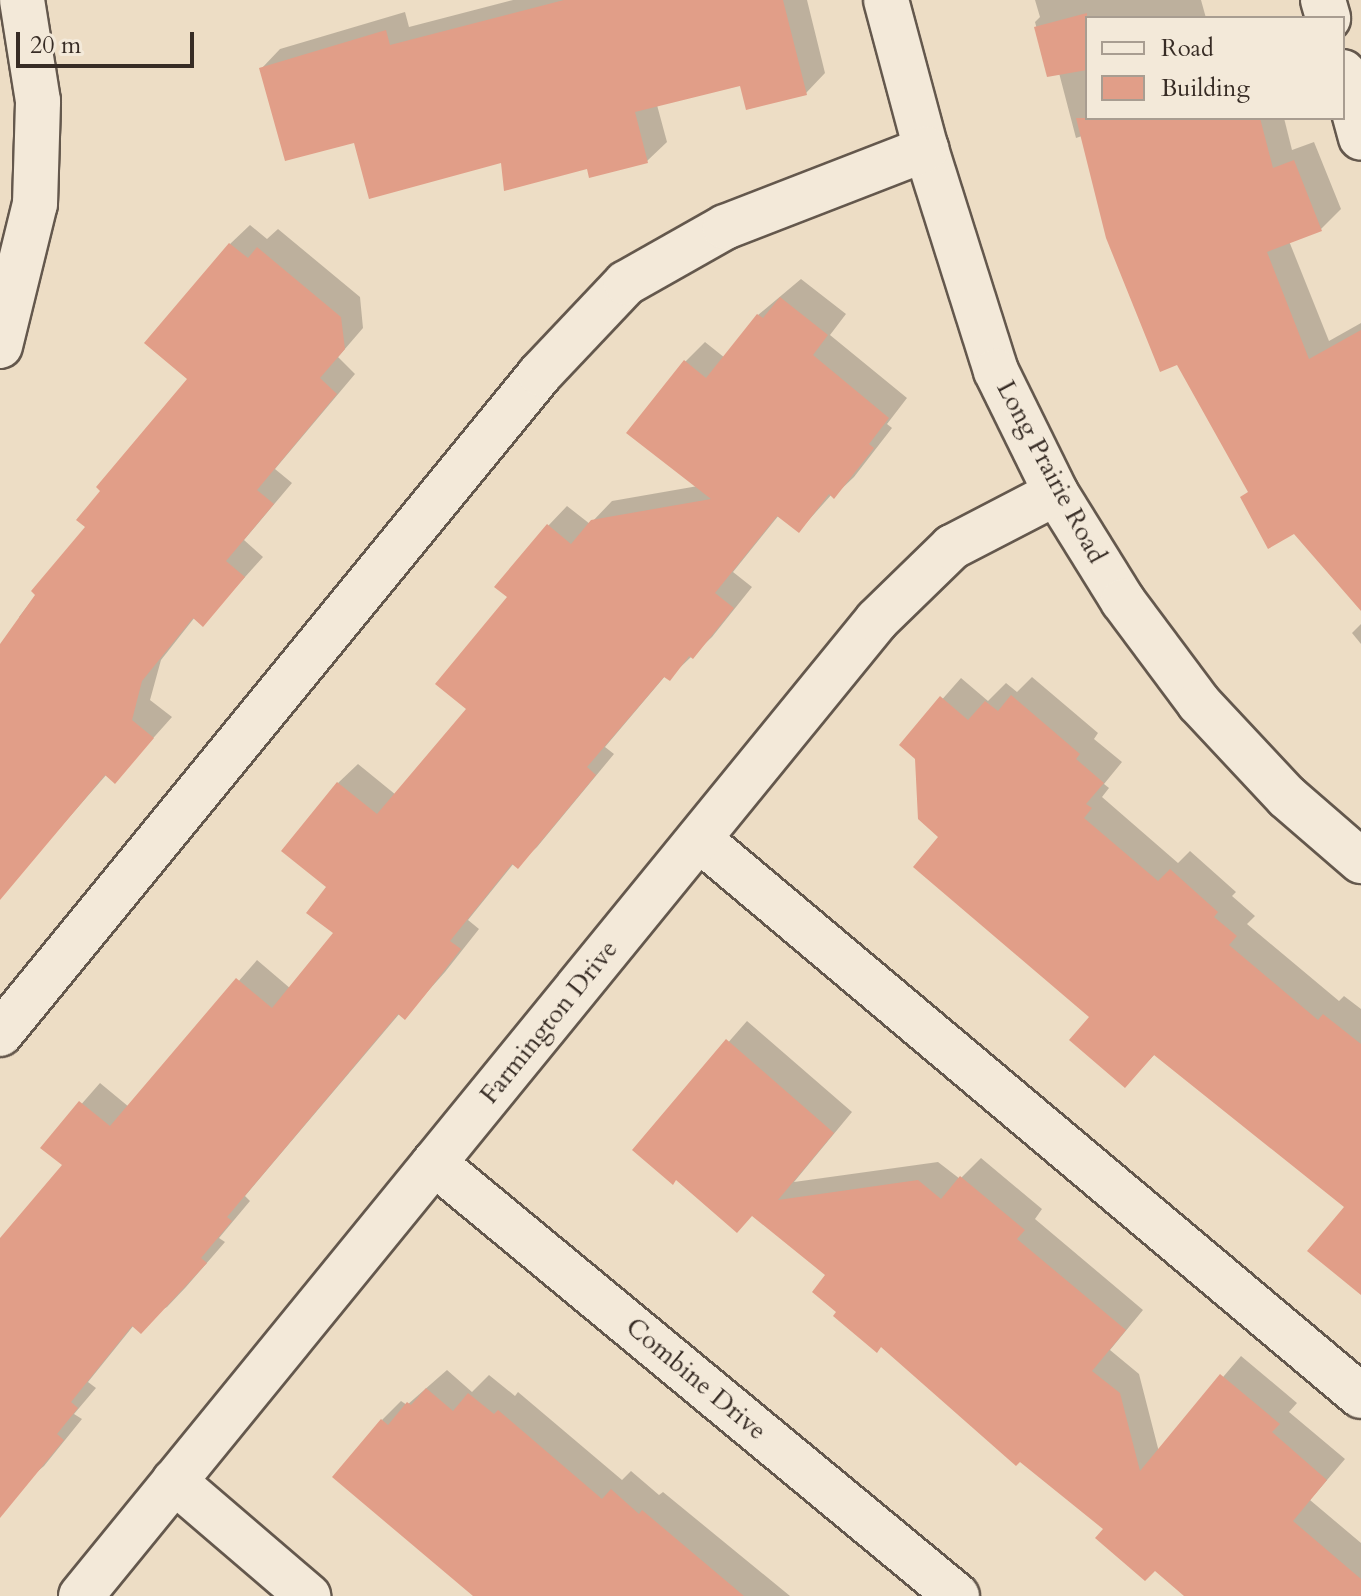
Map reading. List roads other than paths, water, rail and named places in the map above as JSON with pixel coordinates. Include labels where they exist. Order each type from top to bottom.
[{"type":"street","points":[[0,346],[35,204],[38,101],[22,0]]},
{"type":"street","name":"Long Prairie Road","points":[[886,0],[926,149],[996,371],[1056,493],[1123,601],[1199,703],[1287,797],[1361,861]]},
{"type":"street","points":[[1345,79],[1361,138]]},
{"type":"street","points":[[0,1034],[15,986],[540,374],[626,283],[725,227],[926,149]]},
{"type":"street","name":"Farmington Drive","points":[[81,1596],[877,620],[952,547],[1056,493]]},
{"type":"street","points":[[699,839],[1361,1396]]},
{"type":"street","name":"Combine Drive","points":[[434,1163],[957,1596]]},
{"type":"street","points":[[174,1481],[308,1596]]}]
